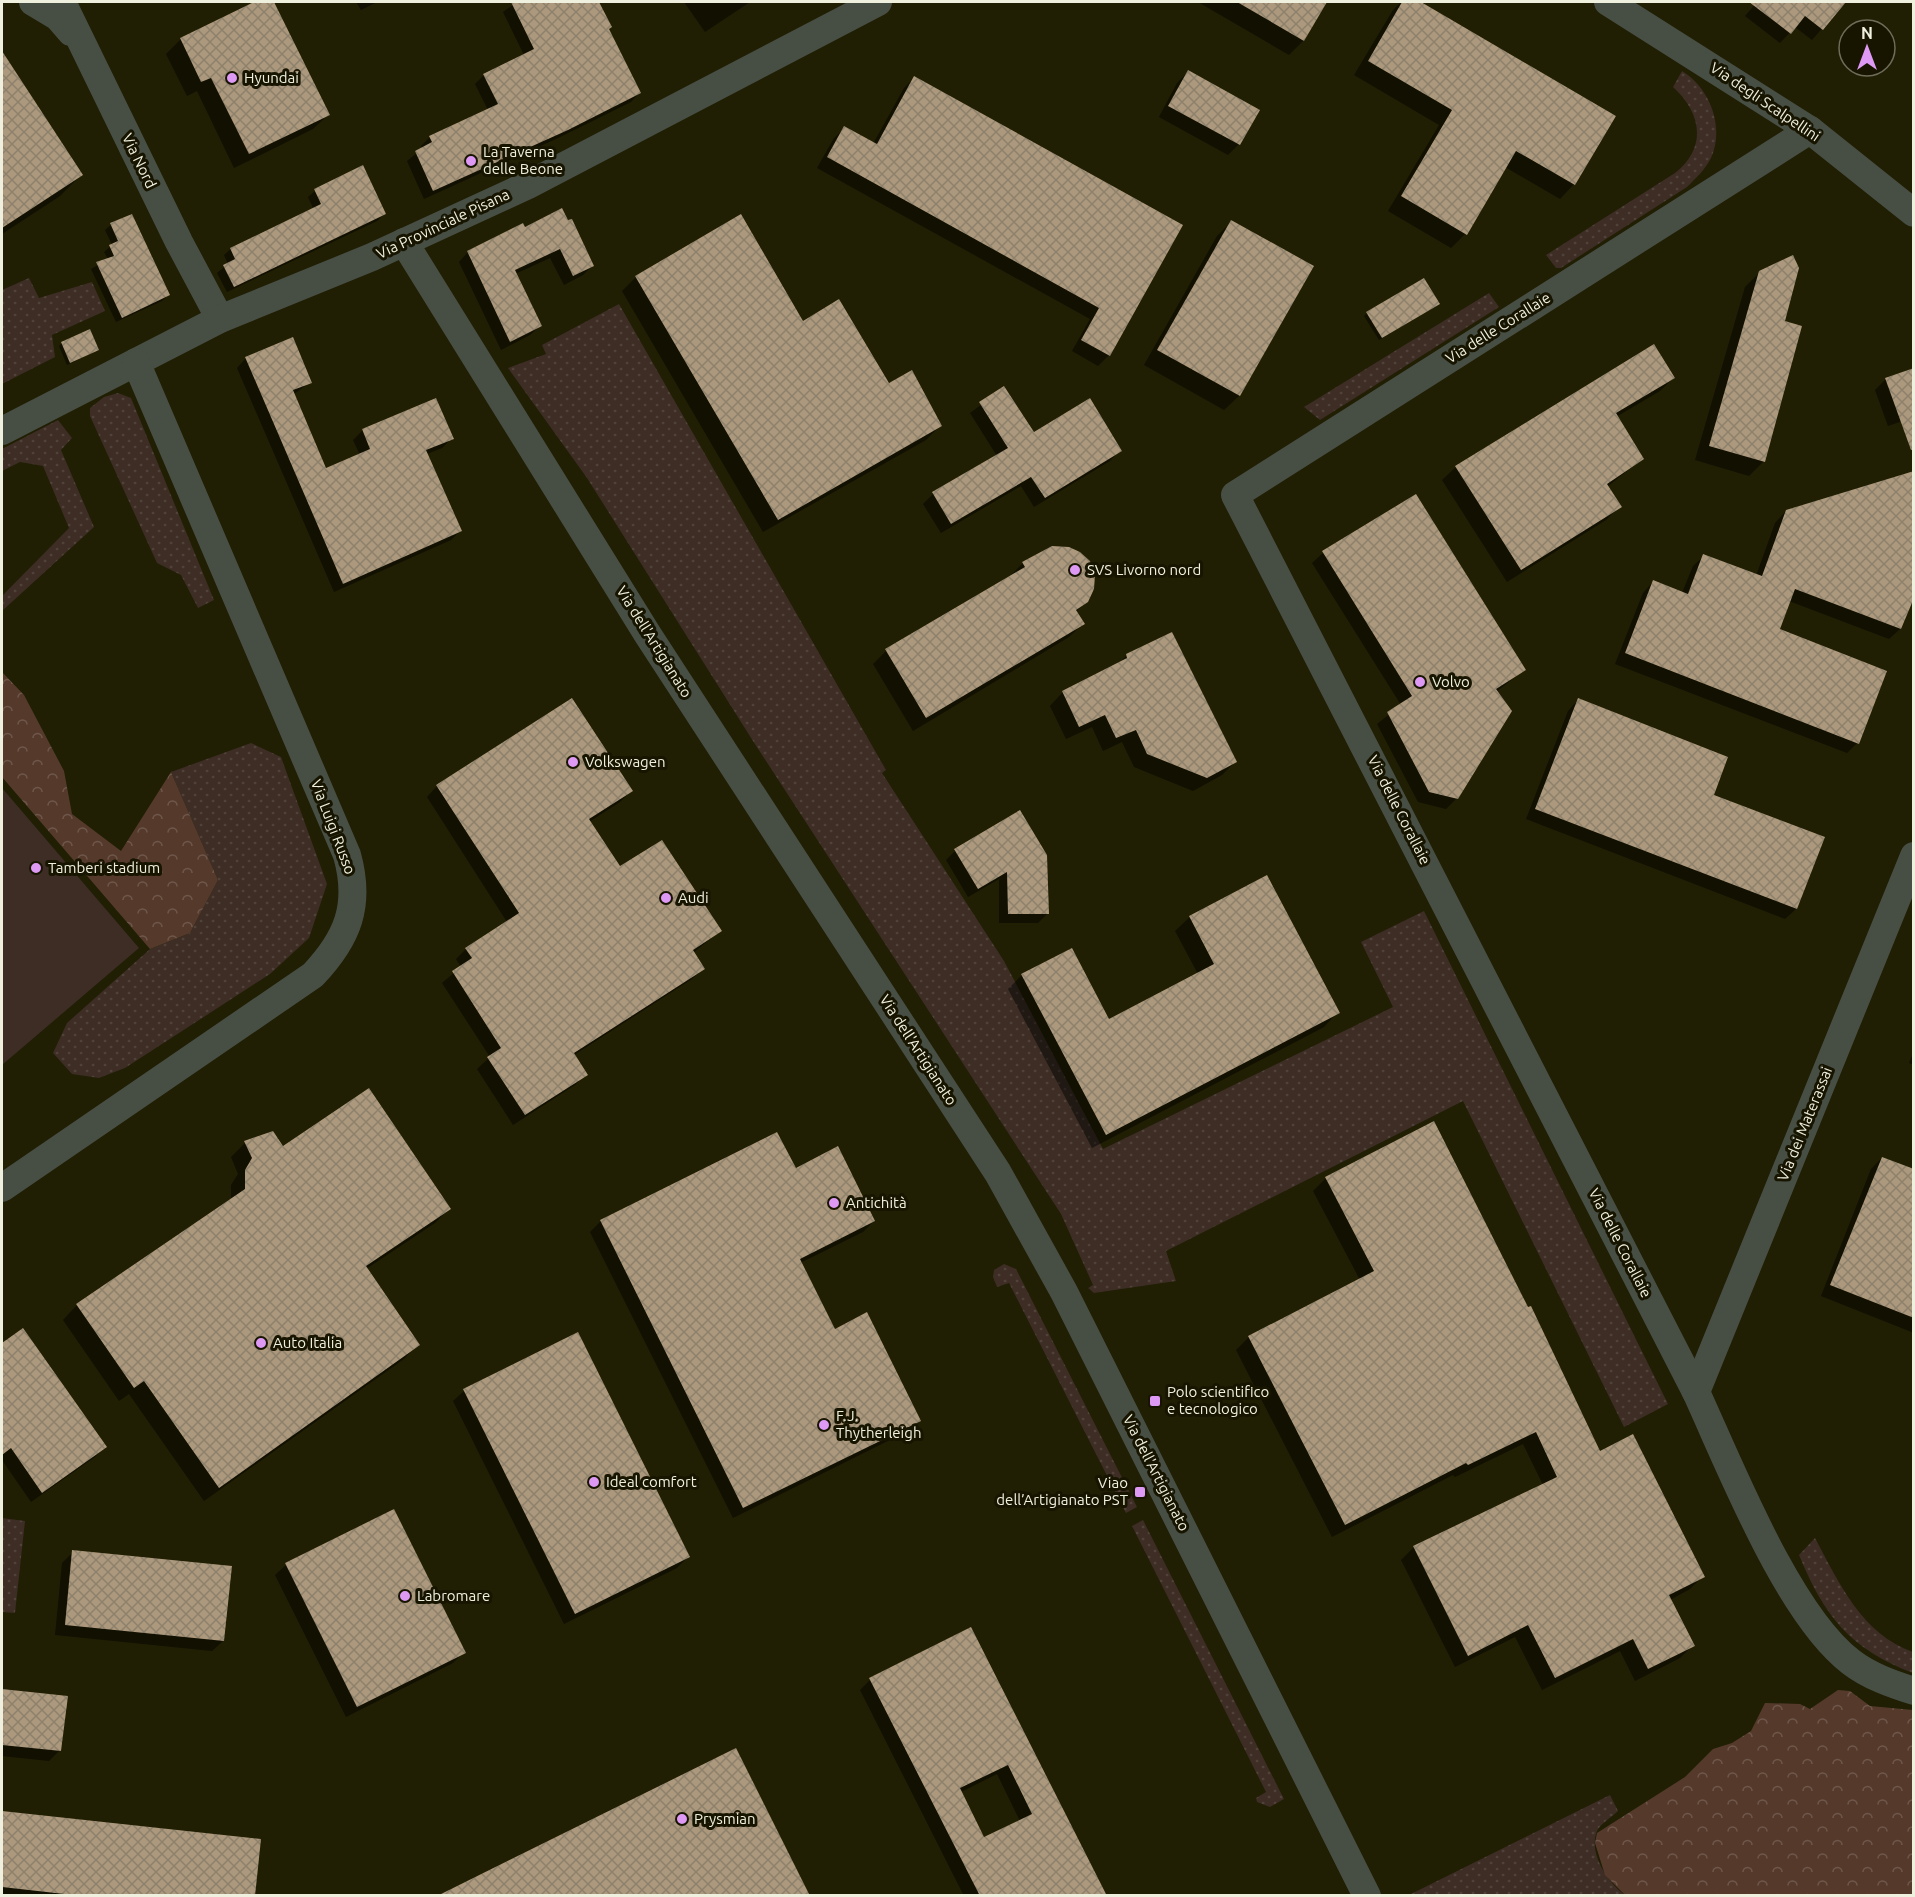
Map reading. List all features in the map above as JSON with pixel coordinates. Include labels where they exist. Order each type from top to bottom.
[{"type":"street","points":[[33,2],[58,17],[80,42]]},
{"type":"street","name":"Via Nord","points":[[62,2],[179,242],[220,319]]},
{"type":"street","name":"Via Provinciale Pisana","points":[[2,431],[220,319],[404,242],[560,170],[878,2]]},
{"type":"street","name":"Via degli Scalpellini","points":[[1608,2],[1810,130],[1914,213]]},
{"type":"street","name":"Via delle Corallaie","points":[[1810,130],[1235,495],[1696,1392],[1765,1539],[1807,1611],[1851,1662],[1883,1680],[1914,1691]]},
{"type":"street","name":"Via dell'Artigianato","points":[[404,242],[648,635],[998,1173],[1064,1292],[1367,1896]]},
{"type":"street","name":"Via Luigi Russo","points":[[2,1188],[313,975],[339,944],[351,912],[354,892],[347,855],[136,362]]},
{"type":"street","name":"Via dei Materassai","points":[[1696,1392],[1914,856]]},
{"type":"shaded area","points":[[1682,71],[1700,87],[1712,109],[1716,134],[1715,146],[1709,162],[1687,187],[1561,268],[1556,268],[1546,255],[1675,173],[1686,163],[1693,152],[1697,130],[1690,107],[1673,87]]},
{"type":"shaded area","points":[[29,278],[39,298],[92,282],[105,311],[52,335],[55,357],[2,384],[2,290]]},
{"type":"shaded area","points":[[1489,293],[1499,307],[1320,420],[1304,407]]},
{"type":"shaded area","points":[[619,304],[886,770],[882,773],[1004,961],[1103,1149],[1393,1007],[1361,942],[1424,911],[1668,1404],[1624,1427],[1463,1101],[1166,1251],[1176,1281],[1094,1293],[1088,1288],[1093,1285],[1061,1214],[753,741],[587,478],[508,368],[546,354],[542,345]]},
{"type":"shaded area","points":[[118,393],[131,398],[214,600],[198,608],[181,575],[157,563],[90,416],[90,408],[104,397]]},
{"type":"shaded area","points":[[58,420],[72,438],[61,450],[94,527],[2,611],[2,596],[69,528],[43,466],[20,462],[2,471],[2,449]]},
{"type":"shaded area","points":[[251,743],[281,757],[327,884],[309,938],[270,974],[125,1068],[99,1078],[72,1074],[53,1053],[67,1023],[150,949],[190,933],[218,880],[171,772]]},
{"type":"shaded area","name":"Tamberi stadium","points":[[2,788],[139,948],[2,1065]]},
{"type":"shaded area","points":[[1004,1264],[1016,1269],[1137,1507],[1126,1513],[1009,1283],[997,1287],[993,1277],[994,1270]]},
{"type":"shaded area","points":[[2,1518],[25,1521],[15,1613],[2,1612]]},
{"type":"shaded area","points":[[1143,1520],[1284,1799],[1270,1807],[1257,1802],[1256,1798],[1266,1792],[1132,1526]]},
{"type":"shaded area","points":[[1815,1538],[1843,1589],[1866,1620],[1895,1644],[1913,1652],[1913,1673],[1872,1653],[1842,1628],[1829,1613],[1808,1577],[1799,1555]]},
{"type":"shaded area","points":[[1610,1795],[1618,1811],[1597,1831],[1595,1849],[1606,1875],[1625,1895],[1407,1896]]},
{"type":"green space","points":[[2,672],[24,695],[64,771],[72,814],[121,851],[171,772],[218,880],[190,933],[150,949],[2,777]]},
{"type":"green space","points":[[1838,1690],[1850,1691],[1870,1706],[1913,1710],[1913,1895],[1625,1895],[1605,1875],[1595,1843],[1597,1833],[1685,1777],[1713,1749],[1732,1743],[1751,1731],[1765,1703],[1800,1704],[1810,1709]]},
{"type":"building","points":[[254,2],[274,2],[330,115],[249,154],[211,78],[201,82],[180,38]]},
{"type":"building","points":[[511,2],[599,2],[612,27],[609,29],[641,93],[568,130],[433,191],[415,151],[432,142],[429,136],[498,104],[483,74],[534,49]]},
{"type":"building","points":[[1237,2],[1327,2],[1304,41]]},
{"type":"building","points":[[1402,2],[1421,2],[1616,116],[1575,185],[1516,151],[1467,235],[1401,196],[1452,110],[1368,61]]},
{"type":"building","points":[[1749,2],[1846,2],[1823,30],[1805,16],[1791,34]]},
{"type":"building","points":[[2,51],[83,175],[2,228]]},
{"type":"building","points":[[1188,70],[1260,110],[1240,145],[1168,106]]},
{"type":"building","points":[[914,76],[1183,225],[1110,356],[1081,340],[1099,308],[827,157],[844,126],[877,144]]},
{"type":"building","points":[[363,165],[386,214],[234,287],[223,265],[235,259],[230,248],[321,204],[314,189]]},
{"type":"building","points":[[562,208],[568,220],[572,219],[594,266],[573,276],[560,249],[515,270],[542,326],[510,342],[467,251],[523,223],[525,227]]},
{"type":"building","points":[[132,214],[170,295],[122,318],[96,262],[114,256],[109,245],[118,241],[110,223]]},
{"type":"building","points":[[741,214],[803,321],[839,299],[889,383],[912,370],[942,426],[778,520],[635,276]]},
{"type":"building","points":[[1231,220],[1314,266],[1240,396],[1157,350]]},
{"type":"building","points":[[1793,255],[1799,268],[1785,321],[1802,326],[1765,462],[1709,446],[1759,271]]},
{"type":"building","points":[[1424,278],[1440,304],[1382,338],[1366,312]]},
{"type":"building","points":[[90,329],[99,350],[70,363],[61,342]]},
{"type":"building","points":[[293,337],[312,383],[293,390],[326,468],[370,449],[362,429],[436,398],[454,439],[426,450],[462,531],[343,584],[245,357]]},
{"type":"building","points":[[1654,344],[1675,378],[1616,413],[1644,459],[1607,484],[1622,507],[1521,570],[1455,466]]},
{"type":"building","points":[[1914,368],[1914,449],[1911,450],[1885,378]]},
{"type":"building","points":[[1004,386],[1034,432],[1090,398],[1122,451],[1045,498],[1031,477],[951,524],[932,492],[1008,448],[979,402]]},
{"type":"building","points":[[1914,471],[1914,598],[1901,629],[1795,589],[1780,629],[1887,671],[1859,744],[1625,653],[1653,580],[1688,594],[1703,554],[1762,576],[1786,510]]},
{"type":"building","points":[[1416,494],[1526,670],[1496,689],[1512,711],[1458,799],[1429,792],[1387,712],[1412,696],[1322,551]]},
{"type":"building","points":[[1052,546],[1069,547],[1080,552],[1090,561],[1095,575],[1094,589],[1088,602],[1076,610],[1085,624],[926,718],[885,649],[1025,567],[1022,562]]},
{"type":"building","points":[[1172,632],[1237,762],[1207,778],[1147,754],[1136,730],[1116,738],[1105,715],[1079,727],[1062,691],[1127,658],[1126,654]]},
{"type":"building","points":[[572,698],[633,791],[589,819],[620,866],[662,840],[722,931],[693,950],[705,969],[574,1053],[588,1075],[525,1115],[487,1057],[501,1048],[452,971],[472,958],[465,948],[519,913],[436,785]]},
{"type":"building","points":[[1578,698],[1728,757],[1714,795],[1825,837],[1797,909],[1535,809]]},
{"type":"building","points":[[1020,810],[1047,855],[1049,914],[1008,914],[1007,872],[978,889],[954,849]]},
{"type":"building","points":[[1267,875],[1340,1013],[1106,1135],[1021,974],[1072,948],[1109,1019],[1214,964],[1189,916]]},
{"type":"building","points":[[369,1088],[451,1209],[366,1266],[420,1345],[219,1488],[144,1381],[134,1388],[76,1304],[245,1189],[245,1170],[252,1158],[244,1141],[273,1131],[283,1146]]},
{"type":"building","points":[[1434,1121],[1528,1307],[1531,1306],[1600,1451],[1633,1434],[1705,1577],[1669,1595],[1695,1646],[1648,1669],[1633,1639],[1555,1678],[1528,1625],[1468,1656],[1413,1546],[1557,1477],[1536,1432],[1468,1465],[1466,1463],[1345,1525],[1248,1336],[1374,1271],[1325,1177]]},
{"type":"building","points":[[777,1132],[796,1168],[838,1146],[875,1221],[800,1259],[835,1329],[867,1312],[921,1421],[743,1508],[600,1220]]},
{"type":"building","points":[[1882,1157],[1914,1169],[1914,1318],[1830,1285]]},
{"type":"building","points":[[23,1328],[107,1447],[42,1493],[11,1448],[2,1455],[2,1343]]},
{"type":"building","points":[[578,1332],[690,1557],[575,1614],[463,1389]]},
{"type":"building","points":[[394,1509],[466,1653],[357,1707],[285,1563]]},
{"type":"building","points":[[72,1550],[232,1566],[224,1641],[65,1625]]},
{"type":"building","points":[[971,1627],[1107,1896],[980,1896],[869,1678]],"holes":[[[1008,1765],[1032,1814],[984,1837],[960,1788]]]},
{"type":"building","points":[[2,1689],[68,1696],[61,1751],[2,1745]]},
{"type":"building","name":"Prysmian","points":[[736,1748],[810,1896],[437,1896]]},
{"type":"building","points":[[2,1811],[261,1839],[255,1896],[82,1896],[2,1887]]},
{"type":"place","name":"Hyundai","points":[[232,78]]},
{"type":"place","name":"La Taverna delle Beone","points":[[471,161]]},
{"type":"place","name":"SVS Livorno nord","points":[[1075,570]]},
{"type":"place","name":"Volvo","points":[[1420,682]]},
{"type":"place","name":"Volkswagen","points":[[573,762]]},
{"type":"place","name":"Tamberi stadium","points":[[36,868]]},
{"type":"place","name":"Audi","points":[[666,898]]},
{"type":"place","name":"Antichità","points":[[834,1203]]},
{"type":"place","name":"Auto Italia","points":[[261,1343]]},
{"type":"place","name":"Polo scientifico e tecnologico","points":[[1155,1401]]},
{"type":"place","name":"F.J. Thytherleigh","points":[[824,1425]]},
{"type":"place","name":"Ideal comfort","points":[[594,1482]]},
{"type":"place","name":"Viao dell’Artigianato PST","points":[[1140,1492]]},
{"type":"place","name":"Labromare","points":[[405,1596]]},
{"type":"place","name":"Prysmian","points":[[682,1819]]}]
